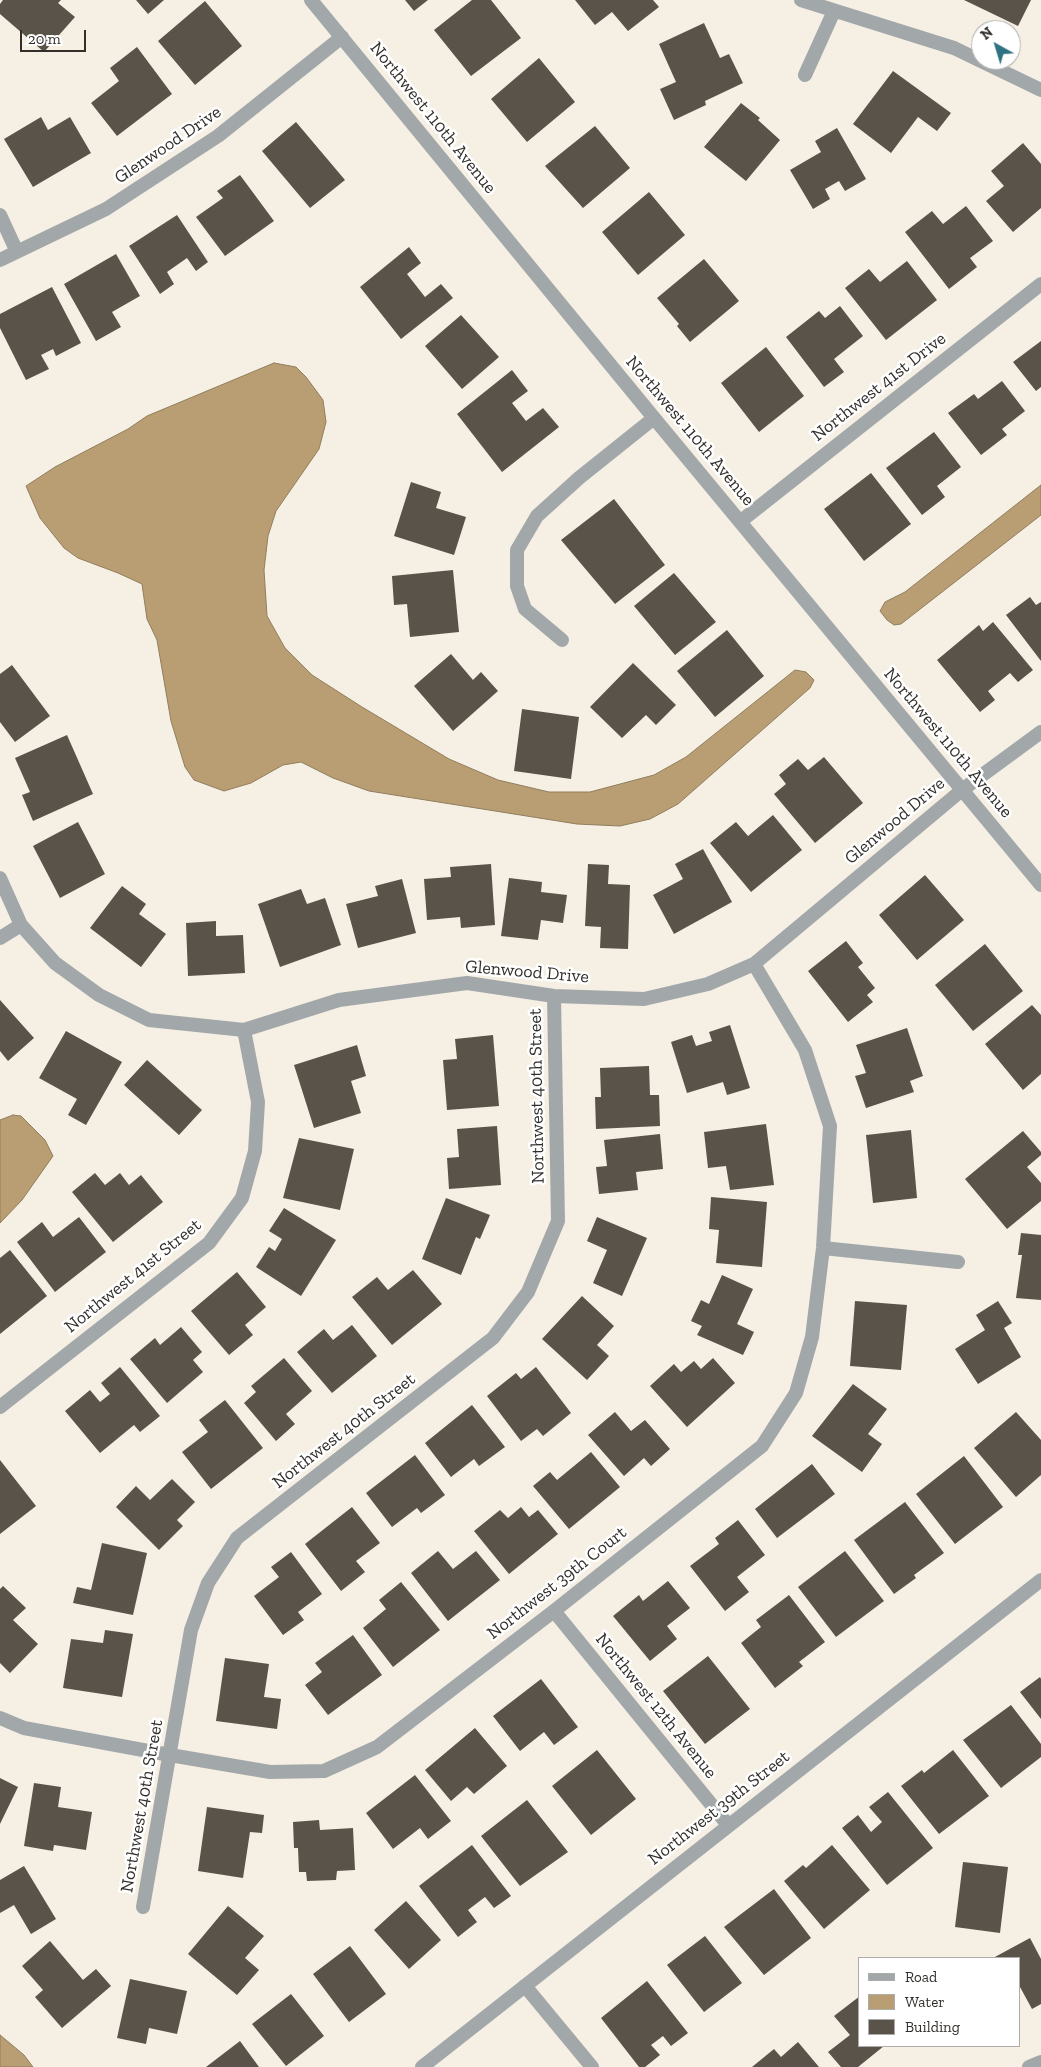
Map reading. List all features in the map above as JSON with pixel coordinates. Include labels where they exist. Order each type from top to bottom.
[{"type":"street","name":"Northwest 110th Avenue","points":[[311,0],[1041,885]]},
{"type":"street","points":[[801,0],[954,48],[1041,90]]},
{"type":"street","points":[[805,75],[834,11]]},
{"type":"street","name":"Glenwood Drive","points":[[0,260],[106,209],[218,136],[342,37]]},
{"type":"street","points":[[0,215],[17,252]]},
{"type":"street","name":"Northwest 41st Drive","points":[[741,521],[1041,284]]},
{"type":"street","points":[[562,640],[525,608],[517,586],[517,550],[537,516],[579,478],[654,418]]},
{"type":"street","points":[[962,790],[1041,732]]},
{"type":"street","name":"Glenwood Drive","points":[[0,878],[21,925],[55,963],[99,996],[149,1020],[244,1030],[339,1000],[467,983],[554,996],[644,999],[708,984],[754,964],[962,790]]},
{"type":"street","points":[[0,938],[21,925]]},
{"type":"street","name":"Northwest 39th Court","points":[[0,1718],[24,1728],[270,1772],[324,1771],[377,1747],[554,1611],[762,1446],[796,1393],[812,1337],[823,1248],[830,1126],[805,1050],[754,964]]},
{"type":"street","name":"Northwest 40th Street","points":[[143,1907],[191,1630],[208,1583],[237,1538],[493,1338],[528,1292],[558,1221],[554,996]]},
{"type":"street","name":"Northwest 41st Street","points":[[0,1407],[209,1243],[242,1198],[255,1151],[258,1102],[244,1030]]},
{"type":"street","points":[[823,1248],[958,1262]]},
{"type":"street","name":"Northwest 39th Street","points":[[422,2067],[1041,1580]]},
{"type":"street","name":"Northwest 12th Avenue","points":[[554,1611],[728,1825]]},
{"type":"street","points":[[525,1986],[592,2067]]},
{"type":"street","points":[[1029,2067],[1041,2062]]},
{"type":"water","points":[[274,363],[296,367],[306,377],[323,400],[326,422],[319,449],[276,511],[268,536],[264,570],[267,616],[285,648],[312,675],[362,707],[449,759],[498,780],[549,792],[590,792],[654,775],[686,757],[795,670],[806,672],[814,680],[810,688],[678,804],[650,819],[620,826],[577,824],[369,791],[333,778],[301,762],[283,765],[251,783],[224,791],[194,780],[185,767],[171,721],[157,640],[147,619],[142,584],[78,558],[64,548],[40,518],[26,486],[55,467],[128,429],[147,416]]},
{"type":"water","points":[[1041,485],[1041,515],[901,624],[894,625],[887,620],[880,611],[885,602],[905,592]]},
{"type":"water","points":[[13,1115],[21,1116],[45,1140],[53,1156],[22,1200],[0,1223],[0,1120]]},
{"type":"water","points":[[0,2035],[24,2055],[33,2067],[0,2067]]},
{"type":"building","points":[[3,0],[61,0],[58,3],[75,17],[44,52],[0,14],[0,4]]},
{"type":"building","points":[[136,0],[164,0],[148,14]]},
{"type":"building","points":[[405,0],[428,0],[414,11]]},
{"type":"building","points":[[472,0],[491,0],[521,38],[471,76],[434,30]]},
{"type":"building","points":[[575,0],[653,0],[659,7],[628,31],[612,12],[595,25]]},
{"type":"building","points":[[964,0],[1031,0],[1021,20],[1006,20]]},
{"type":"building","points":[[205,1],[242,46],[195,85],[158,41]]},
{"type":"building","points":[[704,23],[720,58],[729,54],[743,83],[705,101],[706,105],[674,120],[660,89],[676,82],[659,44]]},
{"type":"building","points":[[137,47],[172,94],[117,136],[91,103],[119,81],[110,68]]},
{"type":"building","points":[[539,58],[575,102],[527,142],[491,99]]},
{"type":"building","points":[[893,71],[951,113],[937,131],[918,117],[891,153],[853,124]]},
{"type":"building","points":[[741,103],[760,118],[758,120],[780,140],[746,181],[704,147]]},
{"type":"building","points":[[41,117],[48,130],[70,117],[91,153],[33,187],[4,139]]},
{"type":"building","points":[[296,122],[345,180],[310,208],[262,151]]},
{"type":"building","points":[[595,126],[630,168],[583,208],[545,166]]},
{"type":"building","points":[[837,128],[866,179],[845,191],[839,181],[825,189],[830,199],[813,209],[790,170],[821,152],[815,141]]},
{"type":"building","points":[[1023,143],[1041,164],[1041,208],[1013,232],[986,201],[1004,186],[991,171]]},
{"type":"building","points":[[240,175],[274,221],[225,256],[196,217],[223,198],[217,191]]},
{"type":"building","points":[[649,192],[685,235],[638,275],[602,232]]},
{"type":"building","points":[[966,206],[993,241],[970,258],[977,267],[949,289],[905,232],[932,211],[943,224]]},
{"type":"building","points":[[177,215],[208,262],[196,271],[187,258],[167,272],[174,284],[160,294],[129,246]]},
{"type":"building","points":[[409,247],[421,263],[407,274],[425,297],[441,284],[453,298],[401,339],[360,287]]},
{"type":"building","points":[[116,254],[140,296],[112,312],[121,327],[96,341],[64,284]]},
{"type":"building","points":[[704,259],[739,301],[690,342],[677,326],[679,324],[657,298]]},
{"type":"building","points":[[907,261],[937,300],[886,340],[845,288],[869,269],[880,282]]},
{"type":"building","points":[[52,287],[81,343],[56,356],[53,349],[41,355],[49,369],[26,380],[0,328],[0,314]]},
{"type":"building","points":[[840,306],[863,336],[834,359],[844,372],[824,387],[786,337],[819,311],[825,318]]},
{"type":"building","points":[[461,315],[499,357],[462,389],[425,346]]},
{"type":"building","points":[[1041,341],[1041,387],[1036,391],[1013,362]]},
{"type":"building","points":[[766,347],[804,396],[759,432],[721,383]]},
{"type":"building","points":[[512,370],[528,391],[512,403],[526,421],[543,408],[559,427],[502,472],[457,414]]},
{"type":"building","points":[[1002,381],[1025,411],[1002,429],[1007,435],[981,455],[948,413],[974,394],[978,399]]},
{"type":"building","points":[[934,432],[961,467],[937,486],[945,497],[922,515],[886,468]]},
{"type":"building","points":[[871,473],[911,524],[864,561],[824,509]]},
{"type":"building","points":[[411,482],[441,492],[436,508],[466,517],[454,555],[394,536]]},
{"type":"building","points":[[614,499],[665,565],[615,604],[561,540]]},
{"type":"building","points":[[453,570],[459,632],[410,637],[407,604],[394,605],[392,576]]},
{"type":"building","points":[[674,573],[716,622],[675,655],[634,606]]},
{"type":"building","points":[[1030,597],[1036,605],[1041,602],[1041,661],[1006,615]]},
{"type":"building","points":[[993,622],[1033,670],[1018,682],[1010,673],[988,691],[995,700],[980,712],[937,660],[979,625],[983,631]]},
{"type":"building","points":[[727,630],[764,676],[715,717],[677,671]]},
{"type":"building","points":[[451,654],[473,680],[481,672],[498,691],[453,731],[414,686]]},
{"type":"building","points":[[633,663],[676,705],[656,725],[646,715],[622,738],[590,707]]},
{"type":"building","points":[[12,665],[50,716],[15,742],[0,722],[0,674]]},
{"type":"building","points":[[522,709],[579,717],[571,779],[514,771]]},
{"type":"building","points":[[67,735],[93,794],[33,821],[22,795],[30,792],[15,758]]},
{"type":"building","points":[[824,757],[863,803],[815,843],[774,794],[786,784],[779,775],[798,759],[808,770]]},
{"type":"building","points":[[773,815],[802,850],[751,892],[710,843],[736,822],[748,836]]},
{"type":"building","points":[[78,822],[105,874],[60,898],[33,846]]},
{"type":"building","points":[[703,849],[732,902],[674,934],[653,895],[683,879],[675,864]]},
{"type":"building","points":[[491,864],[495,925],[461,928],[460,917],[427,920],[424,879],[451,877],[450,867]]},
{"type":"building","points":[[588,864],[609,865],[608,884],[630,885],[628,949],[600,948],[601,927],[585,926]]},
{"type":"building","points":[[925,875],[964,920],[917,960],[879,915]]},
{"type":"building","points":[[509,878],[542,882],[541,892],[567,895],[563,923],[541,920],[538,940],[501,936]]},
{"type":"building","points":[[402,879],[416,933],[358,948],[346,904],[378,896],[375,886]]},
{"type":"building","points":[[122,886],[146,904],[139,914],[166,934],[141,967],[90,928]]},
{"type":"building","points":[[301,889],[307,904],[325,898],[341,945],[280,967],[258,904]]},
{"type":"building","points":[[216,921],[216,936],[243,935],[245,973],[188,976],[186,923]]},
{"type":"building","points":[[846,941],[863,963],[858,967],[875,988],[867,995],[873,1002],[848,1022],[808,971]]},
{"type":"building","points":[[985,944],[1023,991],[973,1031],[935,985]]},
{"type":"building","points":[[0,1000],[34,1038],[8,1061],[0,1051]]},
{"type":"building","points":[[1032,1005],[1041,1015],[1041,1074],[1023,1090],[985,1044]]},
{"type":"building","points":[[730,1025],[750,1088],[727,1095],[723,1082],[687,1093],[671,1042],[692,1035],[696,1046],[712,1041],[709,1032]]},
{"type":"building","points":[[907,1028],[923,1076],[910,1081],[914,1092],[866,1108],[855,1076],[866,1073],[856,1045]]},
{"type":"building","points":[[66,1031],[122,1062],[86,1125],[68,1115],[77,1099],[39,1078]]},
{"type":"building","points":[[493,1035],[499,1106],[447,1110],[443,1060],[457,1059],[455,1039]]},
{"type":"building","points":[[357,1045],[366,1076],[351,1081],[361,1113],[314,1128],[294,1065]]},
{"type":"building","points":[[147,1060],[202,1110],[179,1135],[124,1085]]},
{"type":"building","points":[[649,1066],[650,1095],[659,1095],[660,1126],[596,1129],[595,1097],[601,1097],[600,1068]]},
{"type":"building","points":[[766,1124],[774,1185],[730,1190],[726,1166],[708,1168],[704,1132]]},
{"type":"building","points":[[497,1126],[501,1185],[449,1189],[447,1158],[459,1157],[457,1129]]},
{"type":"building","points":[[911,1130],[917,1198],[873,1203],[866,1135]]},
{"type":"building","points":[[1023,1131],[1041,1152],[1041,1155],[1027,1167],[1041,1183],[1041,1201],[1007,1229],[965,1179]]},
{"type":"building","points":[[660,1134],[663,1169],[636,1172],[638,1190],[599,1194],[596,1167],[607,1166],[604,1140]]},
{"type":"building","points":[[299,1138],[354,1149],[340,1210],[283,1198]]},
{"type":"building","points":[[95,1173],[105,1185],[120,1173],[129,1185],[141,1175],[163,1202],[113,1242],[72,1192]]},
{"type":"building","points":[[711,1197],[767,1202],[762,1267],[716,1263],[719,1230],[709,1229]]},
{"type":"building","points":[[446,1198],[490,1215],[480,1239],[476,1237],[461,1275],[422,1259]]},
{"type":"building","points":[[284,1208],[336,1240],[301,1296],[256,1267],[269,1247],[275,1251],[282,1239],[269,1231]]},
{"type":"building","points":[[79,1217],[106,1252],[55,1292],[17,1242],[42,1222],[53,1237]]},
{"type":"building","points":[[597,1217],[647,1238],[622,1296],[593,1283],[607,1250],[587,1241]]},
{"type":"building","points":[[1021,1233],[1041,1235],[1041,1300],[1016,1298],[1022,1255],[1018,1255]]},
{"type":"building","points":[[10,1250],[47,1296],[0,1334],[0,1258]]},
{"type":"building","points":[[413,1270],[442,1304],[392,1345],[352,1297],[377,1277],[388,1290]]},
{"type":"building","points":[[237,1272],[266,1307],[245,1325],[253,1335],[229,1355],[191,1311]]},
{"type":"building","points":[[722,1275],[753,1289],[737,1324],[754,1332],[743,1355],[697,1335],[702,1326],[691,1321],[701,1300],[709,1304]]},
{"type":"building","points":[[582,1296],[614,1326],[597,1345],[609,1356],[587,1380],[542,1339]]},
{"type":"building","points":[[855,1301],[907,1305],[901,1370],[850,1366]]},
{"type":"building","points":[[998,1301],[1012,1323],[1004,1328],[1021,1357],[978,1384],[955,1349],[985,1330],[976,1315]]},
{"type":"building","points":[[352,1325],[377,1356],[332,1393],[297,1352],[324,1329],[333,1340]]},
{"type":"building","points":[[181,1327],[202,1352],[193,1360],[203,1372],[167,1403],[130,1359],[155,1338],[160,1345]]},
{"type":"building","points":[[284,1358],[312,1391],[286,1414],[295,1424],[276,1441],[244,1403],[256,1392],[251,1386]]},
{"type":"building","points":[[713,1358],[735,1383],[687,1427],[650,1386],[674,1364],[681,1372],[694,1361],[701,1369]]},
{"type":"building","points":[[120,1367],[160,1416],[140,1432],[134,1425],[100,1453],[65,1411],[90,1390],[100,1402],[110,1394],[101,1383]]},
{"type":"building","points":[[536,1367],[571,1413],[543,1436],[537,1429],[521,1441],[487,1396],[516,1373],[521,1379]]},
{"type":"building","points":[[853,1384],[887,1409],[868,1434],[882,1444],[862,1472],[812,1436]]},
{"type":"building","points":[[225,1400],[263,1448],[211,1489],[182,1452],[208,1432],[199,1420]]},
{"type":"building","points":[[472,1405],[505,1447],[479,1466],[474,1459],[451,1477],[425,1443]]},
{"type":"building","points":[[615,1412],[631,1431],[645,1420],[670,1449],[651,1466],[644,1458],[624,1476],[588,1435]]},
{"type":"building","points":[[1016,1412],[1041,1440],[1041,1475],[1016,1497],[974,1448]]},
{"type":"building","points":[[591,1452],[620,1487],[569,1529],[533,1486],[550,1472],[557,1480]]},
{"type":"building","points":[[415,1455],[445,1495],[421,1513],[417,1508],[392,1527],[366,1493]]},
{"type":"building","points":[[964,1456],[1003,1507],[955,1544],[916,1494]]},
{"type":"building","points":[[0,1460],[36,1506],[0,1534]]},
{"type":"building","points":[[812,1464],[835,1494],[777,1538],[755,1509]]},
{"type":"building","points":[[172,1479],[195,1502],[177,1520],[183,1526],[159,1550],[116,1507],[136,1486],[150,1500]]},
{"type":"building","points":[[905,1502],[944,1553],[914,1575],[916,1578],[894,1594],[854,1540]]},
{"type":"building","points":[[352,1507],[380,1543],[356,1561],[365,1572],[341,1591],[305,1544]]},
{"type":"building","points":[[521,1507],[529,1517],[538,1510],[558,1534],[509,1574],[474,1531],[500,1510],[508,1518]]},
{"type":"building","points":[[738,1520],[765,1555],[737,1577],[749,1592],[725,1611],[690,1566],[719,1544],[715,1538]]},
{"type":"building","points":[[102,1543],[147,1553],[133,1615],[73,1603],[77,1587],[91,1590]]},
{"type":"building","points":[[438,1551],[453,1569],[476,1551],[500,1580],[448,1621],[411,1573]]},
{"type":"building","points":[[845,1551],[884,1601],[836,1637],[798,1587]]},
{"type":"building","points":[[291,1552],[322,1594],[298,1612],[304,1620],[283,1635],[254,1596],[279,1577],[271,1567]]},
{"type":"building","points":[[668,1581],[690,1608],[667,1626],[677,1639],[650,1661],[613,1616],[639,1595],[643,1601]]},
{"type":"building","points":[[401,1582],[440,1630],[393,1667],[363,1628],[386,1609],[379,1600]]},
{"type":"building","points":[[3,1586],[26,1608],[13,1620],[38,1644],[10,1673],[0,1663],[0,1589]]},
{"type":"building","points":[[789,1595],[825,1642],[799,1662],[803,1666],[775,1688],[741,1643],[761,1627],[756,1620]]},
{"type":"building","points":[[105,1630],[133,1634],[122,1697],[63,1688],[71,1639],[103,1643]]},
{"type":"building","points":[[353,1635],[382,1675],[328,1715],[305,1685],[322,1672],[315,1663]]},
{"type":"building","points":[[708,1656],[750,1709],[705,1744],[663,1691]]},
{"type":"building","points":[[225,1658],[269,1664],[264,1697],[281,1699],[277,1729],[216,1721]]},
{"type":"building","points":[[1040,1677],[1041,1679],[1041,1719],[1020,1692]]},
{"type":"building","points":[[541,1679],[578,1727],[554,1745],[544,1732],[520,1751],[493,1716]]},
{"type":"building","points":[[1011,1705],[1041,1744],[1041,1757],[1001,1788],[963,1740]]},
{"type":"building","points":[[475,1728],[507,1766],[474,1794],[467,1787],[451,1801],[425,1770]]},
{"type":"building","points":[[597,1750],[636,1799],[591,1835],[552,1786]]},
{"type":"building","points":[[953,1750],[989,1796],[939,1834],[901,1786],[922,1770],[924,1773]]},
{"type":"building","points":[[415,1775],[451,1821],[428,1839],[420,1828],[393,1849],[366,1813]]},
{"type":"building","points":[[0,1778],[18,1787],[0,1824]]},
{"type":"building","points":[[34,1783],[61,1787],[58,1807],[92,1812],[86,1850],[54,1845],[53,1851],[24,1846]]},
{"type":"building","points":[[888,1792],[933,1848],[887,1885],[842,1828],[858,1815],[871,1832],[882,1822],[869,1807]]},
{"type":"building","points":[[527,1800],[568,1852],[520,1886],[481,1836]]},
{"type":"building","points":[[207,1807],[264,1815],[262,1833],[250,1832],[243,1878],[198,1871]]},
{"type":"building","points":[[319,1820],[320,1830],[353,1828],[355,1870],[337,1871],[336,1880],[307,1881],[306,1872],[299,1872],[298,1848],[294,1848],[293,1822]]},
{"type":"building","points":[[472,1845],[511,1896],[494,1908],[485,1897],[468,1910],[477,1922],[458,1937],[419,1886]]},
{"type":"building","points":[[832,1845],[870,1890],[824,1929],[784,1881],[803,1865],[806,1868]]},
{"type":"building","points":[[963,1862],[1008,1867],[1000,1933],[955,1927]]},
{"type":"building","points":[[24,1866],[56,1919],[31,1934],[14,1905],[0,1913],[0,1880]]},
{"type":"building","points":[[774,1889],[811,1938],[764,1975],[724,1927]]},
{"type":"building","points":[[406,1901],[441,1940],[409,1969],[374,1930]]},
{"type":"building","points":[[228,1906],[264,1936],[245,1958],[259,1970],[237,1995],[188,1954]]},
{"type":"building","points":[[705,1936],[742,1983],[704,2012],[667,1965]]},
{"type":"building","points":[[1030,1938],[1041,1959],[1041,2004],[1032,2009],[1021,1989],[1021,1957],[995,1957]]},
{"type":"building","points":[[50,1941],[83,1980],[96,1969],[111,1986],[62,2028],[35,1997],[43,1990],[22,1966]]},
{"type":"building","points":[[350,1946],[386,1994],[349,2022],[313,1974]]},
{"type":"building","points":[[130,1979],[187,1991],[177,2034],[149,2028],[146,2044],[117,2038]]},
{"type":"building","points":[[647,1981],[688,2033],[671,2046],[663,2036],[651,2045],[660,2055],[645,2067],[639,2067],[601,2018]]},
{"type":"building","points":[[291,1994],[324,2036],[286,2066],[252,2024]]},
{"type":"building","points":[[858,1998],[858,2047],[883,2047],[858,2067],[841,2067],[828,2052],[850,2035],[834,2016]]},
{"type":"building","points":[[240,2041],[259,2067],[206,2067]]},
{"type":"building","points":[[798,2042],[819,2067],[752,2067],[774,2049],[781,2057]]}]
